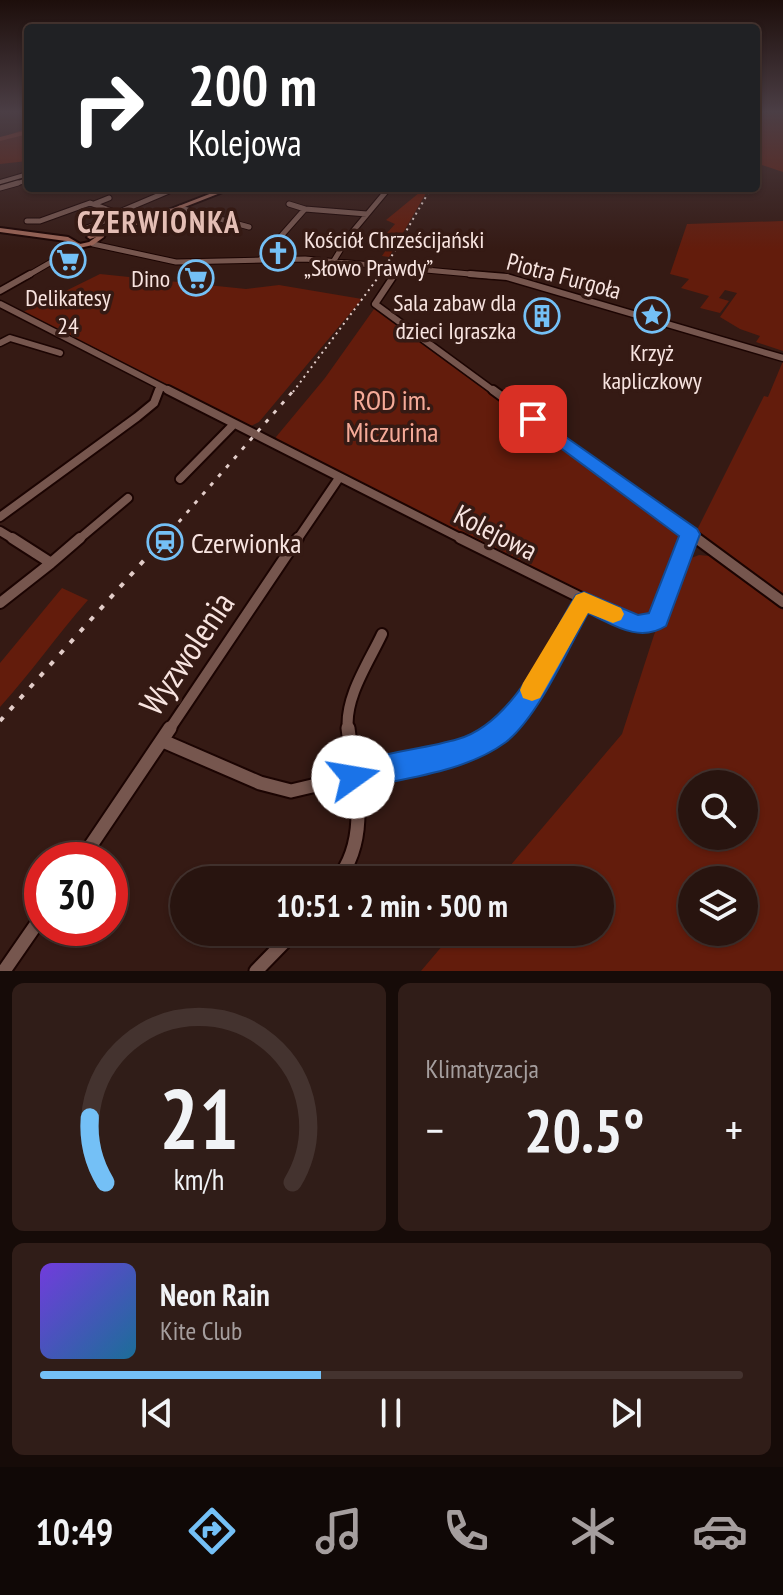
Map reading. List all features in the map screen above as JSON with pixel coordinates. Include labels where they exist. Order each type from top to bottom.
[{"type":"main road","points":[[85,241],[220,192]]},
{"type":"main road","name":"Piotra Furgoła","points":[[0,230],[85,241]]},
{"type":"street","points":[[0,185],[24,178]]},
{"type":"street","points":[[0,185],[24,179]]},
{"type":"street","points":[[87,228],[166,192]]},
{"type":"street","points":[[333,262],[386,192]]},
{"type":"street","points":[[27,221],[40,221],[109,198]]},
{"type":"street","points":[[79,199],[116,215],[171,211]]},
{"type":"street","points":[[289,204],[305,209],[367,214]]},
{"type":"street","points":[[180,208],[249,227]]},
{"type":"street","points":[[260,260],[305,209]]},
{"type":"street","points":[[0,290],[85,241]]},
{"type":"street","name":"Piotra Furgoła","points":[[85,241],[176,262],[333,262],[516,279],[783,358]]},
{"type":"street","points":[[399,268],[375,304],[783,602]]},
{"type":"street","name":"Kolejowa","points":[[0,304],[339,478],[636,625],[649,625],[658,619],[690,534]]},
{"type":"street","points":[[0,343],[10,338],[60,353]]},
{"type":"street","points":[[0,517],[154,403],[160,387]]},
{"type":"street","points":[[180,479],[234,424]]},
{"type":"street","name":"Wyzwolenia","points":[[93,842],[339,478]]},
{"type":"street","points":[[0,603],[128,498]]},
{"type":"street","points":[[0,531],[51,563]]},
{"type":"street","points":[[163,741],[260,783],[291,791],[465,750],[497,733],[520,710],[584,601]]},
{"type":"street","points":[[348,866],[359,826],[347,721],[356,690],[382,634]]},
{"type":"street","points":[[4,971],[24,942]]},
{"type":"street","points":[[256,971],[280,946]]},
{"type":"green space","points":[[0,158],[24,158],[24,161],[0,164]]},
{"type":"green space","points":[[760,158],[783,158],[783,172],[760,164]]},
{"type":"green space","points":[[420,192],[427,192],[389,257],[382,256],[390,244],[378,243],[395,224],[386,220]]},
{"type":"green space","points":[[783,221],[783,351],[756,342],[760,336],[720,317],[737,293],[725,290],[719,298],[729,301],[720,313],[700,308],[709,296],[681,288],[689,279],[670,274],[687,224]]},
{"type":"green space","name":"ROD im. Miczurina","points":[[100,274],[246,289],[279,285],[362,299],[259,422],[251,426],[23,312]]},
{"type":"green space","name":"ROD im. Miczurina","points":[[374,309],[683,535],[652,614],[640,620],[625,616],[277,441],[276,437],[325,378]]},
{"type":"green space","points":[[783,361],[783,597],[695,534],[764,396],[768,397]]},
{"type":"green space","points":[[699,555],[709,556],[783,610],[783,971],[421,971],[442,946],[614,946],[614,866],[510,866],[622,734],[654,635],[686,560]]},
{"type":"green space","points":[[62,588],[88,600],[0,707],[0,663]]},
{"type":"railway","points":[[293,392],[383,271],[429,192]]},
{"type":"railway","points":[[163,540],[294,390]]},
{"type":"railway","points":[[0,721],[164,538]]},
{"type":"slow traffic","points":[[532,690],[584,601],[613,614]]},
{"type":"place","name":"Kościół Chrześcijański „Słowo Prawdy”","points":[[278,253]]},
{"type":"place","name":"Delikatesy 24","points":[[68,260]]},
{"type":"place","name":"Dino","points":[[196,278]]},
{"type":"place","name":"Krzyż kapliczkowy","points":[[652,315]]},
{"type":"place","name":"Sala zabaw dla dzieci Igraszka","points":[[542,316]]},
{"type":"place","name":"Czerwionka","points":[[165,542]]},
{"type":"district","name":"CZERWIONKA","points":[[159,221]]},
{"type":"route","points":[[353,777],[465,750],[497,733],[520,710],[584,601],[636,625],[649,625],[658,619],[690,534],[533,419]]}]
